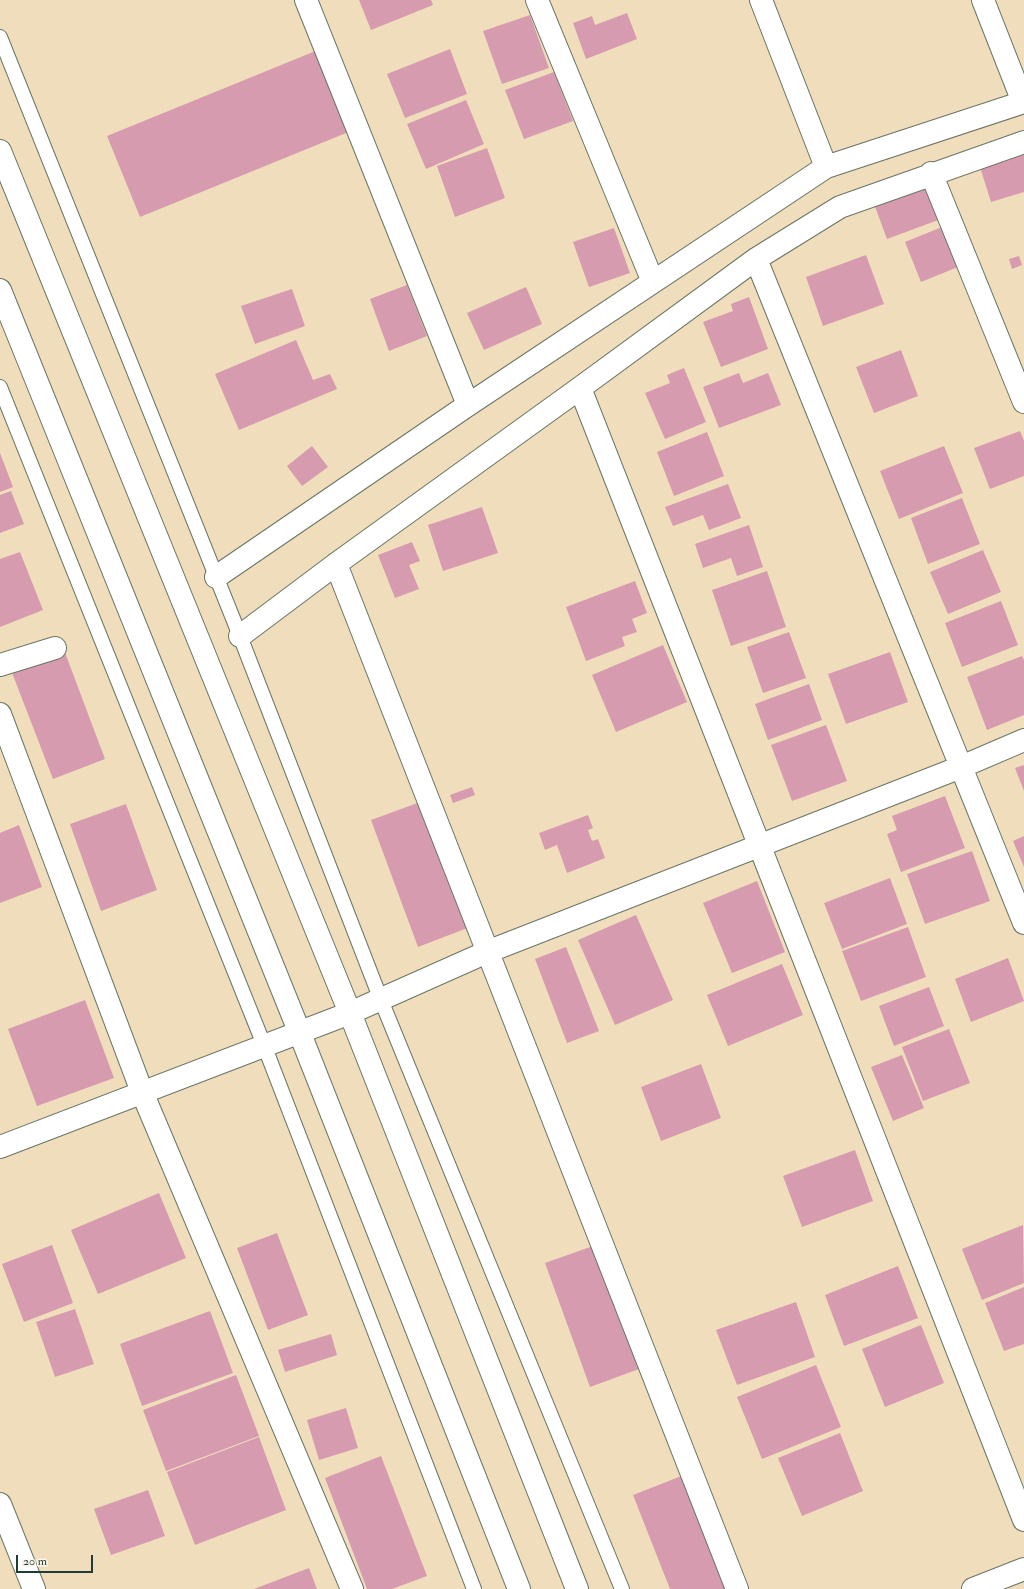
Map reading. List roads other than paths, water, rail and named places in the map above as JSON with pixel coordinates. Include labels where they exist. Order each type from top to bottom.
[{"type":"street","points":[[306,0],[468,405]]},
{"type":"street","points":[[537,0],[652,282]]},
{"type":"street","points":[[761,0],[826,167]]},
{"type":"street","points":[[216,577],[468,405],[826,167],[1023,102],[983,0]]},
{"type":"street","points":[[240,636],[336,564],[756,259],[840,207],[931,173],[1024,142]]},
{"type":"street","points":[[0,151],[350,1013],[577,1589]]},
{"type":"street","points":[[931,173],[1024,402]]},
{"type":"street","points":[[756,259],[1024,923]]},
{"type":"street","points":[[0,290],[299,1031],[519,1589]]},
{"type":"street","points":[[580,388],[1024,1520]]},
{"type":"street","points":[[336,564],[736,1589]]},
{"type":"street","points":[[0,665],[55,648]]},
{"type":"street","points":[[0,714],[142,1092],[352,1589]]},
{"type":"street","points":[[0,1147],[299,1031],[350,1013],[487,952],[961,767],[1024,740]]},
{"type":"street","points":[[0,1504],[34,1589]]},
{"type":"street","points":[[973,1589],[1024,1569]]},
{"type":"lane","points":[[0,37],[240,636],[381,1000],[622,1589]]},
{"type":"lane","points":[[0,387],[264,1045],[474,1589]]}]
